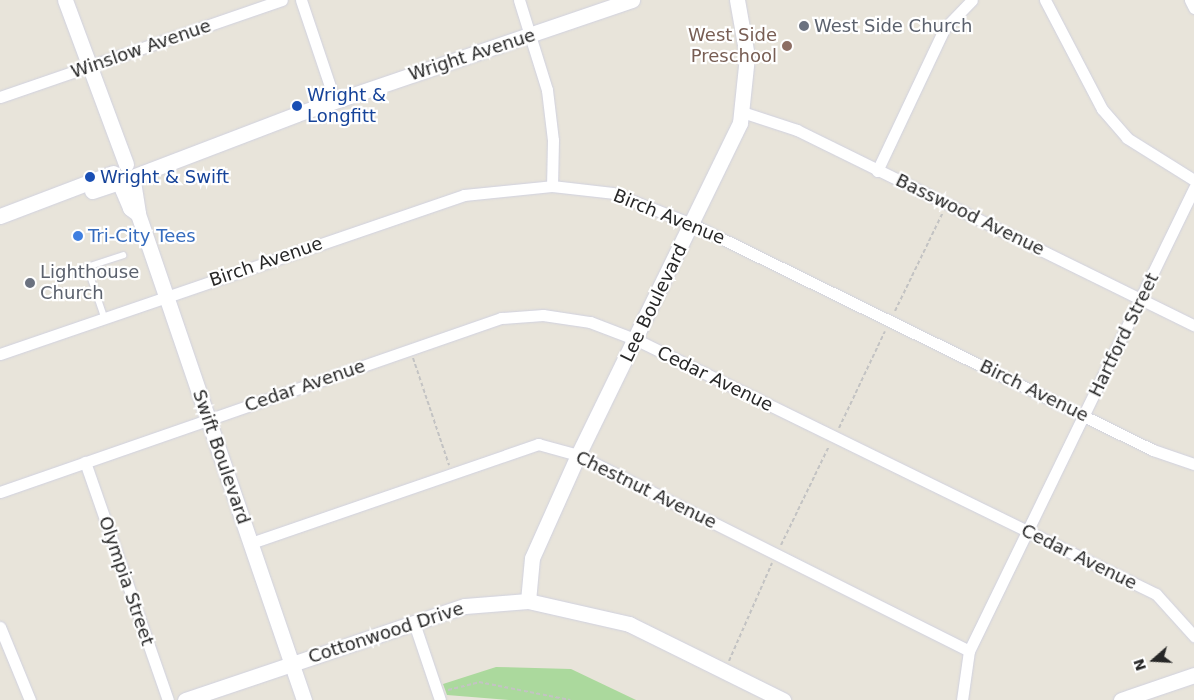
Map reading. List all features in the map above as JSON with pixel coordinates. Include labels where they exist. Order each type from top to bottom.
[{"type":"street","name":"Swift Boulevard","points":[[65,0],[108,126],[106,136],[124,174],[304,700]]},
{"type":"street","name":"Winslow Avenue","points":[[0,97],[282,0]]},
{"type":"street","points":[[300,0],[335,101]]},
{"type":"street","points":[[518,0],[546,90],[554,140],[552,186]]},
{"type":"street","name":"Wright Avenue","points":[[0,216],[124,174],[158,158],[170,159],[632,0]]},
{"type":"street","name":"Lee Boulevard","points":[[528,600],[532,558],[578,454],[637,340],[692,224],[723,165],[742,112],[747,56],[737,0]]},
{"type":"street","points":[[877,171],[944,29],[972,0]]},
{"type":"street","points":[[1045,0],[1102,109],[1127,138],[1194,180]]},
{"type":"street","points":[[1190,0],[1194,8]]},
{"type":"street","name":"Basswood Avenue","points":[[742,112],[797,130],[877,171],[1194,325]]},
{"type":"street","name":"Birch Avenue","points":[[0,354],[166,295],[464,195],[552,186],[613,193],[692,224],[1085,416],[1194,464]]},
{"type":"street","name":"Hartford Street","points":[[962,700],[969,651],[1029,534],[1194,188]]},
{"type":"street","name":"Cedar Avenue","points":[[0,492],[502,318],[543,315],[590,322],[637,340],[1029,534],[1156,594],[1194,636]]},
{"type":"street","name":"Chestnut Avenue","points":[[251,543],[538,444],[578,454],[969,651]]},
{"type":"street","name":"Olympia Street","points":[[85,462],[168,700]]},
{"type":"street","name":"Cottonwood Drive","points":[[185,700],[465,606],[528,600],[629,624],[782,700]]},
{"type":"street","points":[[414,623],[444,695]]},
{"type":"street","points":[[0,627],[30,700]]},
{"type":"street","points":[[1121,700],[1194,675]]},
{"type":"lane","points":[[104,317],[87,267],[124,255]]},
{"type":"path","points":[[894,314],[943,212]]},
{"type":"path","points":[[838,430],[886,329]]},
{"type":"path","points":[[413,358],[450,465]]},
{"type":"path","points":[[781,545],[830,444]]},
{"type":"path","points":[[728,663],[773,561]]},
{"type":"path","points":[[444,695],[479,682],[570,700]]},
{"type":"green space","points":[[496,667],[571,669],[636,700],[509,700],[447,695],[443,684]]},
{"type":"place","name":"West Side Church","points":[[804,26]]},
{"type":"place","name":"West Side Preschool","points":[[787,46]]},
{"type":"place","name":"Wright & Longfitt","points":[[297,106]]},
{"type":"place","name":"Wright & Swift","points":[[90,177]]},
{"type":"place","name":"Tri-City Tees","points":[[78,236]]},
{"type":"place","name":"Lighthouse Church","points":[[30,283]]}]
